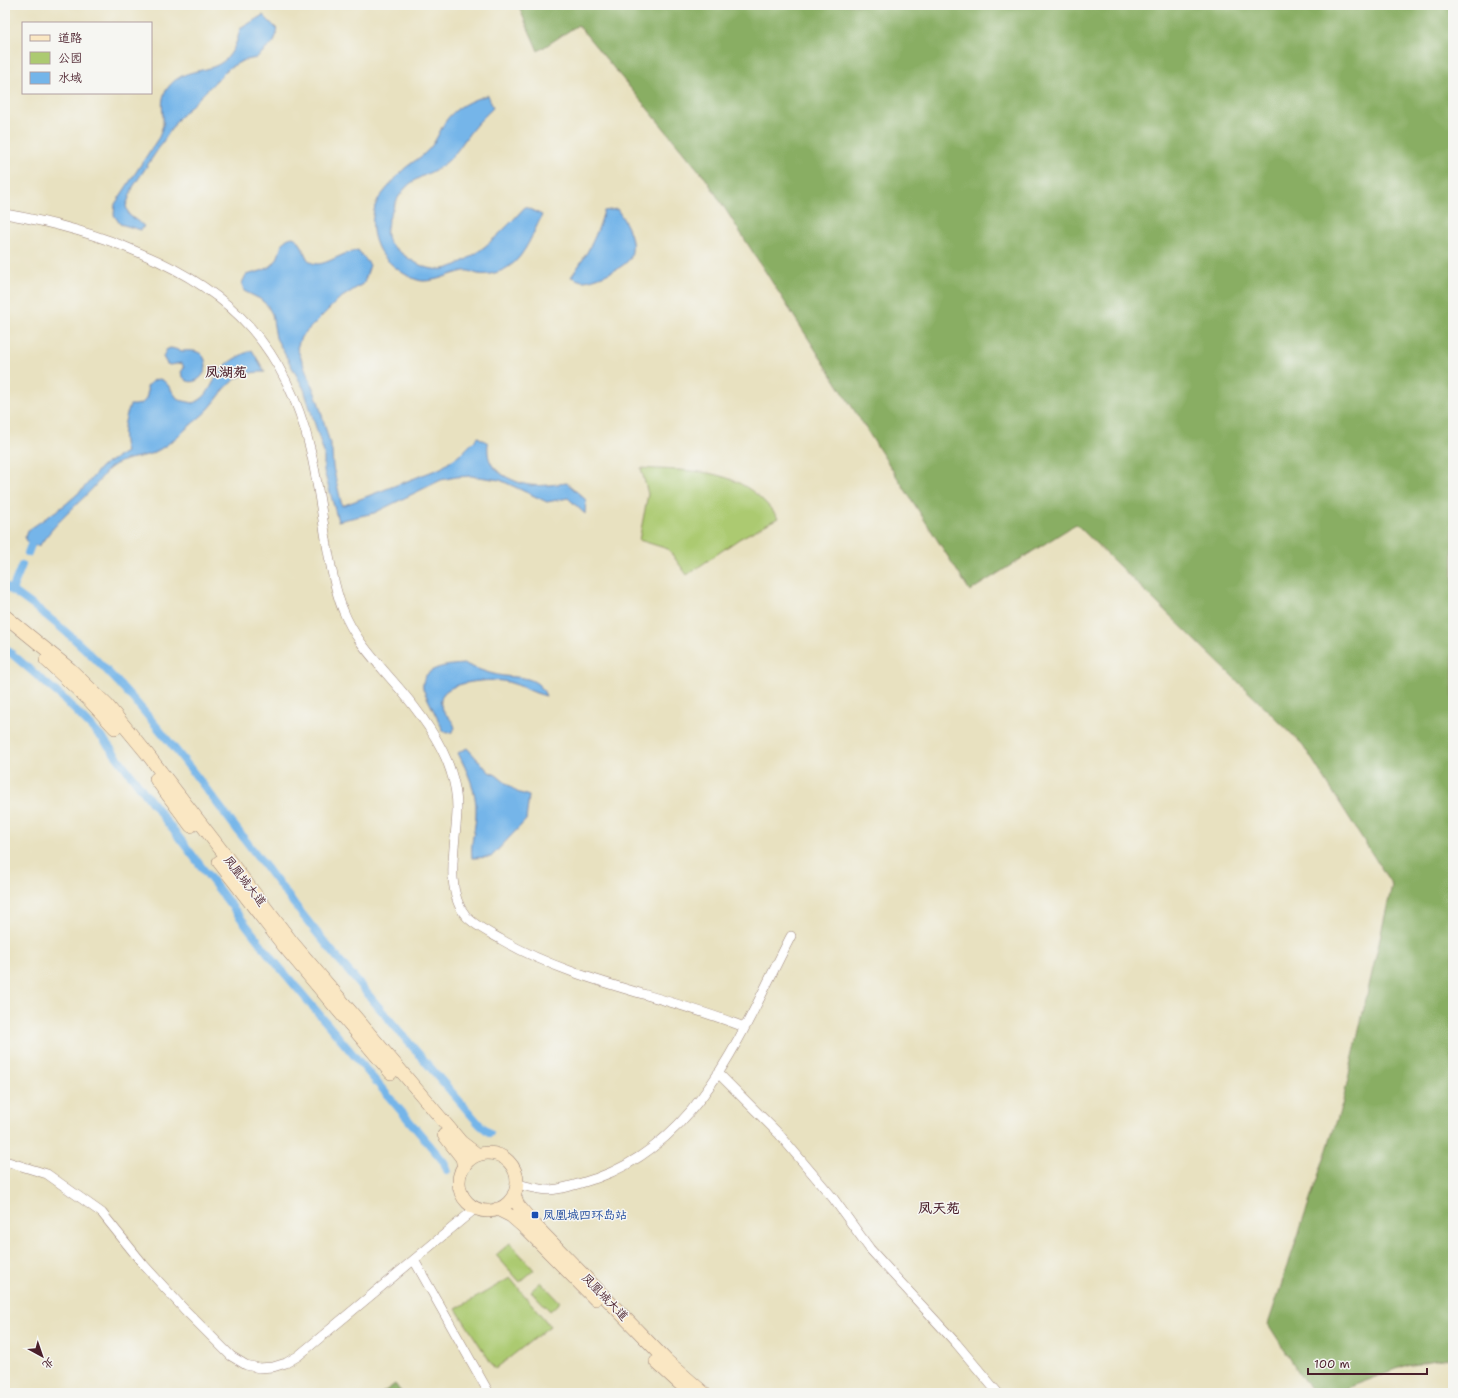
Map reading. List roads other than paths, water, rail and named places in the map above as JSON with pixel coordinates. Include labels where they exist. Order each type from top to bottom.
[{"type":"main road","name":"凤凰城大道","points":[[5,616],[70,669],[107,705],[145,751],[292,942],[461,1142],[478,1155]]},
{"type":"main road","name":"凤凰城大道","points":[[5,627],[57,670],[116,730],[283,945],[458,1152],[462,1158],[464,1167]]},
{"type":"main road","points":[[492,1153],[505,1158],[512,1165],[516,1174],[515,1189],[507,1203],[497,1208],[483,1210],[476,1208],[468,1203],[462,1195],[459,1186],[460,1176],[464,1167],[472,1158],[478,1155],[492,1153]]},
{"type":"main road","name":"凤凰城大道","points":[[515,1189],[518,1205],[533,1223],[667,1361],[704,1393]]},
{"type":"main road","name":"凤凰城大道","points":[[497,1208],[511,1216],[526,1229],[646,1352],[690,1393]]},
{"type":"street","points":[[5,214],[48,222],[96,236],[176,269],[225,301],[248,324],[269,352],[290,390],[305,430],[313,459],[333,577],[343,611],[360,643],[403,692],[423,720],[449,765],[455,786],[457,808],[453,840],[454,881],[458,901],[468,918],[507,943],[559,967],[706,1012],[744,1027]]},
{"type":"street","points":[[515,1189],[548,1190],[586,1182],[622,1167],[655,1147],[679,1125],[696,1106],[718,1074],[791,936]]},
{"type":"street","points":[[718,1074],[778,1134],[833,1198],[870,1250],[956,1343],[998,1393]]},
{"type":"street","points":[[5,1161],[47,1174],[102,1213],[143,1264],[184,1309],[231,1356],[246,1365],[266,1368],[286,1363],[304,1351],[476,1208]]},
{"type":"street","points":[[414,1260],[489,1393]]},
{"type":"water","points":[[263,15],[278,30],[274,42],[256,58],[242,61],[229,68],[178,119],[133,187],[126,206],[129,215],[144,226],[141,230],[120,224],[114,215],[115,204],[159,137],[163,125],[163,98],[167,89],[176,80],[186,74],[207,69],[217,65],[227,58],[234,47],[240,29]]},
{"type":"water","points":[[488,95],[493,108],[479,121],[451,158],[440,167],[412,182],[400,194],[389,220],[387,228],[388,239],[394,247],[420,265],[435,269],[450,268],[467,259],[485,246],[525,207],[542,215],[525,250],[515,262],[503,270],[486,274],[464,271],[439,279],[428,281],[417,280],[396,268],[380,251],[375,240],[372,223],[377,201],[404,169],[431,147],[445,122],[454,112],[476,99]]},
{"type":"water","points":[[617,209],[627,225],[631,237],[632,249],[629,260],[624,265],[610,273],[595,279],[580,281],[571,277],[591,245],[604,211]]},
{"type":"water","points":[[293,237],[302,246],[305,254],[312,263],[321,264],[344,254],[358,250],[370,265],[364,283],[339,299],[301,337],[297,348],[318,401],[332,451],[333,467],[342,506],[441,468],[461,454],[478,437],[488,443],[490,462],[503,475],[519,483],[534,485],[567,483],[586,500],[585,514],[568,498],[547,502],[500,480],[471,476],[441,480],[374,513],[338,521],[324,471],[324,453],[304,389],[276,338],[272,314],[267,305],[260,299],[244,291],[242,283],[246,275],[261,271],[271,266],[277,259],[285,240]]},
{"type":"water","points":[[170,348],[181,351],[199,352],[204,357],[206,366],[205,371],[199,379],[191,382],[187,381],[181,372],[184,368],[182,363],[167,364],[163,357],[166,350]]},
{"type":"water","points":[[252,350],[265,372],[241,376],[233,381],[208,410],[177,437],[159,450],[115,464],[58,523],[40,545],[34,546],[28,543],[25,537],[27,531],[66,504],[83,489],[101,467],[126,452],[124,446],[124,428],[130,405],[142,403],[146,399],[147,387],[153,381],[157,379],[162,380],[169,386],[179,400],[193,403],[203,398],[226,365],[242,354]]},
{"type":"water","points":[[465,664],[494,674],[532,680],[542,689],[546,696],[513,683],[492,680],[470,682],[451,688],[444,693],[441,699],[442,707],[454,724],[455,728],[452,732],[447,733],[443,730],[423,689],[423,681],[431,671],[437,668]]},
{"type":"water","points":[[467,748],[489,772],[496,775],[517,792],[529,796],[526,820],[491,857],[472,858],[476,818],[475,796],[468,774],[458,753]]},
{"type":"waterway","points":[[28,553],[31,545]]},
{"type":"waterway","points":[[12,590],[22,565]]},
{"type":"waterway","points":[[5,586],[64,630],[91,655],[141,708],[342,964],[480,1125],[490,1133]]},
{"type":"waterway","points":[[5,648],[62,697],[104,740],[270,956],[444,1162],[447,1170]]},
{"type":"place","name":"凤凰城四环岛站","points":[[535,1215]]},
{"type":"district","name":"凤湖苑","points":[[226,372]]},
{"type":"district","name":"凤天苑","points":[[939,1208]]}]
